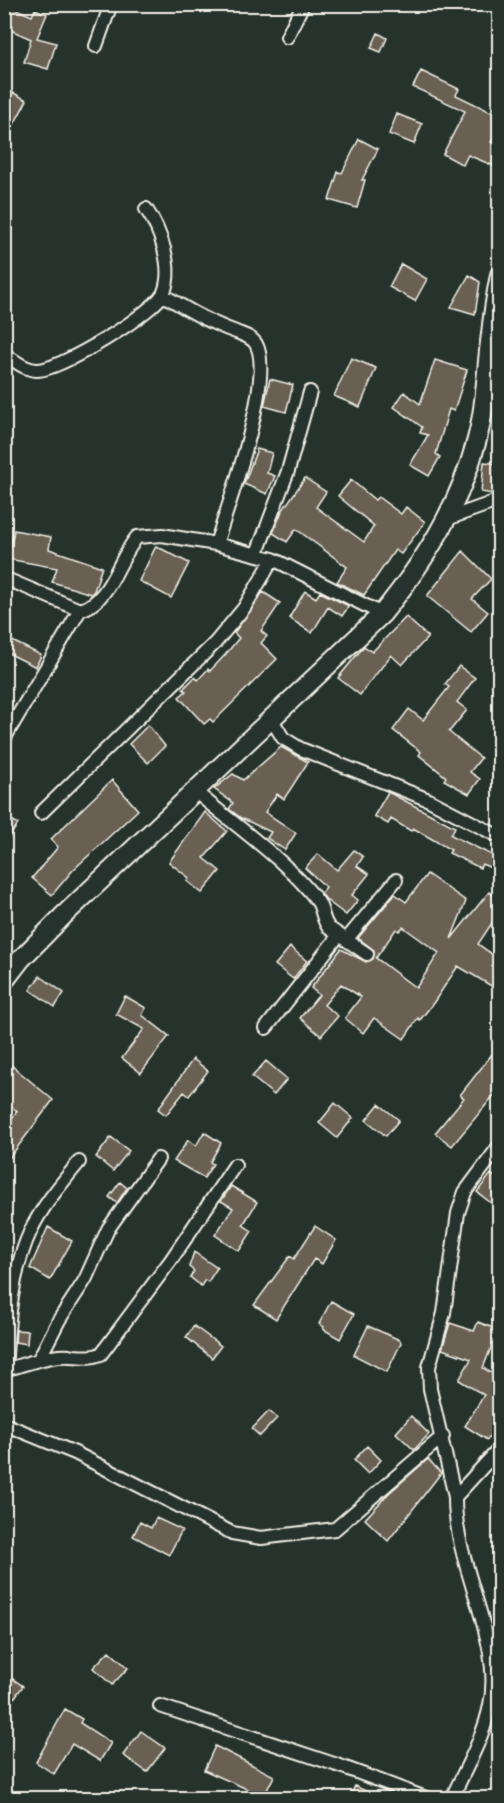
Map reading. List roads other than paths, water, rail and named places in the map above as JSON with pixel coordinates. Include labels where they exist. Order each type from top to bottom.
[{"type":"main road","points":[[4,981],[21,959],[64,915],[273,720],[382,614],[422,564],[447,519],[477,442],[500,275]]},
{"type":"street","points":[[96,46],[111,4]]},
{"type":"street","points":[[287,37],[303,4]]},
{"type":"street","points":[[4,354],[35,370],[58,366],[131,323],[163,295],[167,283],[164,254],[156,225],[146,209]]},
{"type":"street","points":[[163,295],[219,326],[248,337],[256,344],[258,387],[251,428],[242,467],[216,544]]},
{"type":"street","points":[[257,553],[288,471],[310,392]]},
{"type":"street","points":[[447,519],[497,505]]},
{"type":"street","points":[[4,739],[80,610],[94,604],[137,537],[156,535],[257,553],[334,587],[382,614]]},
{"type":"street","points":[[41,813],[215,643],[244,608],[273,559]]},
{"type":"street","points":[[4,578],[80,610]]},
{"type":"street","points":[[273,720],[284,738],[301,750],[429,800],[494,834],[500,834]]},
{"type":"street","points":[[196,792],[285,868],[318,903],[324,922],[342,938],[367,954]]},
{"type":"street","points":[[266,1028],[342,938],[396,880]]},
{"type":"street","points":[[452,1798],[475,1748],[490,1705],[493,1683],[487,1642],[457,1531],[455,1497],[443,1436],[430,1389],[429,1367],[444,1313],[458,1213],[465,1192],[500,1145]]},
{"type":"street","points":[[39,1359],[59,1320],[85,1280],[108,1228],[158,1159]]},
{"type":"street","points":[[79,1162],[32,1229],[18,1263],[8,1325],[5,1370],[39,1359],[63,1355],[94,1357],[101,1354],[171,1260],[235,1166]]},
{"type":"street","points":[[4,1424],[75,1453],[231,1533],[254,1538],[335,1529],[443,1436]]},
{"type":"street","points":[[455,1497],[500,1448]]},
{"type":"street","points":[[160,1706],[343,1767],[426,1798]]}]
